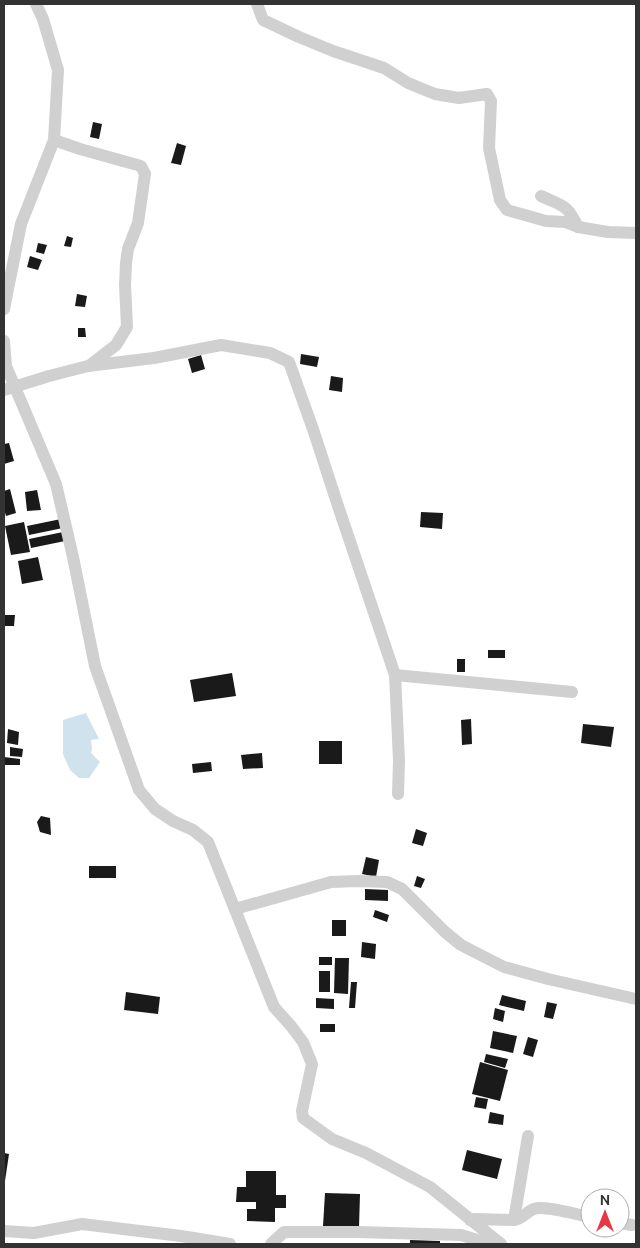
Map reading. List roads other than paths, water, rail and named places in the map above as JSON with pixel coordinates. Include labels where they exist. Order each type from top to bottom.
[{"type":"street","points":[[4,309],[21,224],[54,140],[58,70],[43,19],[36,4]]},
{"type":"street","points":[[257,4],[264,20],[299,38],[384,68],[417,87],[435,94],[459,98],[487,94],[491,101],[489,148],[500,200],[507,210],[546,221],[565,222],[578,227],[608,232],[636,233]]},
{"type":"street","points":[[54,140],[141,166],[145,174],[138,223],[128,249],[126,263],[127,327],[116,345],[88,366]]},
{"type":"street","points":[[541,196],[565,206],[578,227]]},
{"type":"street","points":[[4,341],[10,389],[56,484],[95,666],[139,790],[155,809],[173,821],[193,830],[208,842],[274,1007],[303,1042],[312,1064],[302,1111],[303,1118],[332,1139],[366,1153],[430,1187],[501,1244]]},
{"type":"street","points":[[10,389],[88,366],[154,358],[221,345],[270,353],[289,362],[395,675],[399,761],[398,794]]},
{"type":"street","points":[[395,675],[572,692]]},
{"type":"street","points":[[235,909],[331,882],[387,882],[402,889],[445,932],[461,945],[504,968],[636,999]]},
{"type":"street","points":[[514,1220],[528,1136]]},
{"type":"street","points":[[470,1220],[514,1220],[520,1219],[534,1209],[542,1208],[580,1215]]},
{"type":"street","points":[[4,1231],[34,1234],[82,1224],[230,1244]]},
{"type":"street","points":[[271,1244],[284,1232],[461,1235],[491,1244]]},
{"type":"water","points":[[86,713],[99,739],[91,740],[91,753],[100,762],[89,778],[79,778],[70,770],[63,754],[63,720]]}]
